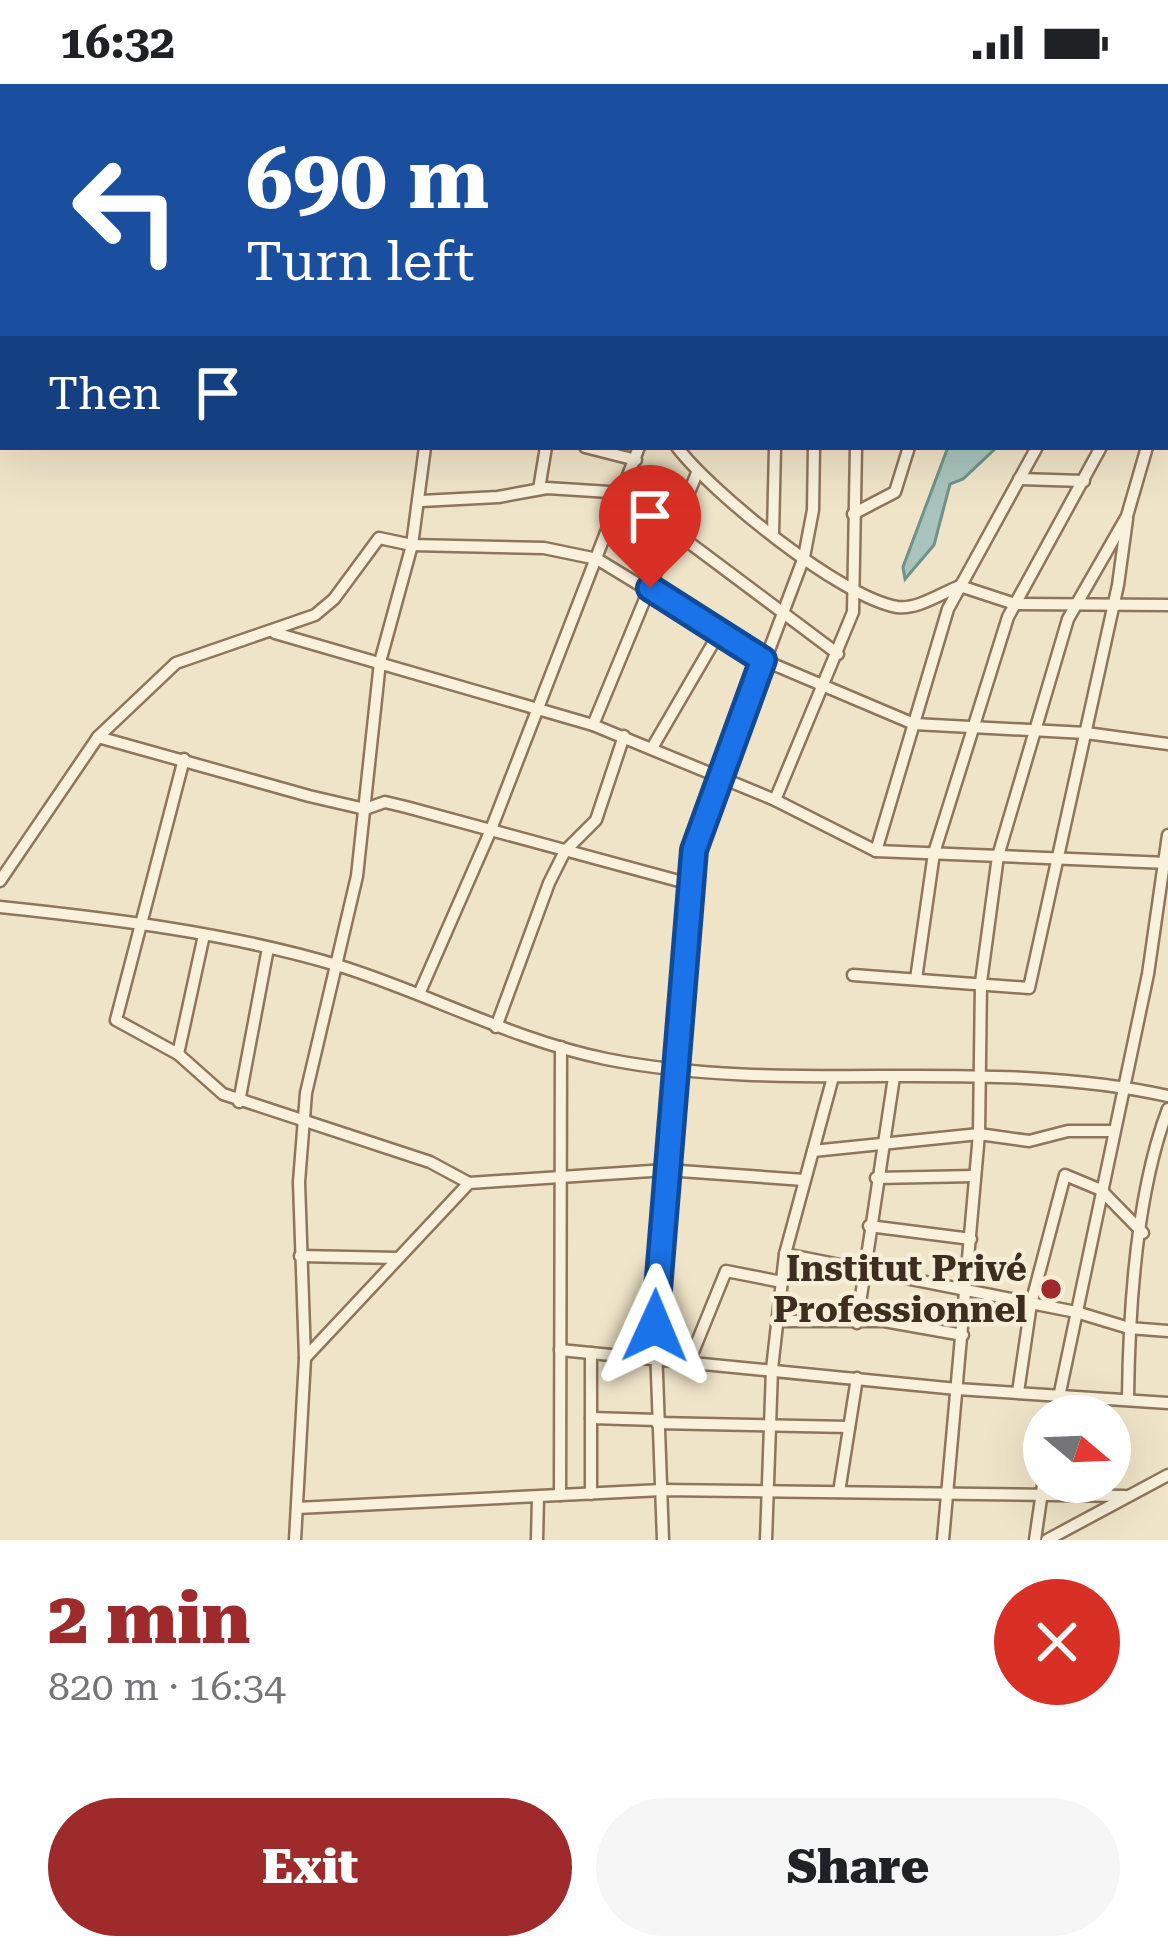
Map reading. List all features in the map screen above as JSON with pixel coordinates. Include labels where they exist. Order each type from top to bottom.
[{"type":"street","points":[[295,1540],[305,1358],[300,1256],[304,1125],[365,809],[380,662],[412,545],[425,450]]},
{"type":"street","points":[[538,489],[545,450]]},
{"type":"street","points":[[679,450],[697,473],[804,557],[900,607],[960,586],[1015,604],[1166,605],[1168,590]]},
{"type":"street","points":[[773,534],[775,450]]},
{"type":"street","points":[[663,1540],[654,1291],[678,1067],[690,884],[702,819],[804,557],[813,510],[814,450]]},
{"type":"street","points":[[775,800],[853,612],[856,450]]},
{"type":"street","points":[[854,514],[895,492],[908,450]]},
{"type":"street","points":[[876,851],[960,586],[1034,450]]},
{"type":"street","points":[[916,979],[934,853],[1015,604],[1100,450]]},
{"type":"street","points":[[853,975],[1029,988],[1114,604],[1127,516],[1146,450]]},
{"type":"street","points":[[419,994],[490,832],[637,453]]},
{"type":"street","points":[[593,725],[697,473]]},
{"type":"street","points":[[1019,479],[1084,481]]},
{"type":"street","points":[[421,500],[538,489],[625,493]]},
{"type":"street","points":[[943,1540],[979,1134],[981,982],[998,856],[1075,602],[1127,516]]},
{"type":"street","points":[[674,532],[838,653]]},
{"type":"street","points":[[0,881],[98,737],[176,663],[275,633],[314,615],[334,599],[374,542],[527,546],[597,559],[763,660],[914,724],[1036,729],[1168,744]]},
{"type":"street","points":[[275,633],[536,704],[775,800],[876,851],[1166,863]]},
{"type":"street","points":[[652,748],[718,633]]},
{"type":"street","points":[[496,1027],[566,851],[603,805],[624,736]]},
{"type":"street","points":[[98,737],[365,809],[386,802],[690,884]]},
{"type":"street","points":[[184,759],[116,1020],[178,1054],[197,1076],[239,1102],[430,1162],[469,1183],[666,1171],[804,1180]]},
{"type":"street","points":[[1059,1394],[1123,1086],[1168,835]]},
{"type":"street","points":[[0,907],[139,922],[268,948],[337,965],[496,1027],[562,1047],[678,1067],[833,1077],[980,1077],[1123,1086],[1168,1096]]},
{"type":"street","points":[[178,1054],[204,935]]},
{"type":"street","points":[[239,1102],[268,948]]},
{"type":"street","points":[[560,1496],[562,1047]]},
{"type":"street","points":[[766,1540],[772,1369],[785,1254],[833,1077]]},
{"type":"street","points":[[857,1323],[893,1077]]},
{"type":"street","points":[[1128,1395],[1129,1328],[1156,1143],[1168,1109]]},
{"type":"street","points":[[813,1151],[979,1134],[1028,1141],[1068,1131],[1113,1130]]},
{"type":"street","points":[[1018,1392],[1031,1304],[1062,1179],[1070,1175],[1101,1190],[1143,1233]]},
{"type":"street","points":[[877,1178],[975,1176]]},
{"type":"street","points":[[305,1358],[469,1183]]},
{"type":"street","points":[[869,1226],[971,1239]]},
{"type":"street","points":[[785,1254],[1076,1312],[1129,1328],[1168,1331]]},
{"type":"street","points":[[300,1256],[398,1258]]},
{"type":"street","points":[[688,1362],[726,1271],[744,1270],[782,1282]]},
{"type":"street","points":[[778,1321],[884,1321],[963,1335]]},
{"type":"street","points":[[560,1350],[957,1389],[1076,1395]]},
{"type":"street","points":[[591,1353],[591,1494]]},
{"type":"street","points":[[839,1492],[857,1378]]},
{"type":"street","points":[[1131,1398],[1168,1403]]},
{"type":"street","points":[[591,1418],[849,1427]]},
{"type":"street","points":[[1131,1493],[1168,1474]]},
{"type":"street","points":[[297,1508],[662,1490],[1023,1492]]},
{"type":"street","points":[[537,1540],[538,1497]]},
{"type":"street","points":[[1035,1540],[1040,1503]]},
{"type":"street","points":[[1047,1540],[1113,1503]]},
{"type":"water","points":[[947,450],[994,450],[963,479],[950,484],[934,545],[905,579],[903,567]]},
{"type":"place","name":"Institut Privé Professionnel","points":[[1051,1289]]},
{"type":"route","points":[[650,588],[763,660],[694,850],[678,1067],[654,1291],[655,1326]]}]
